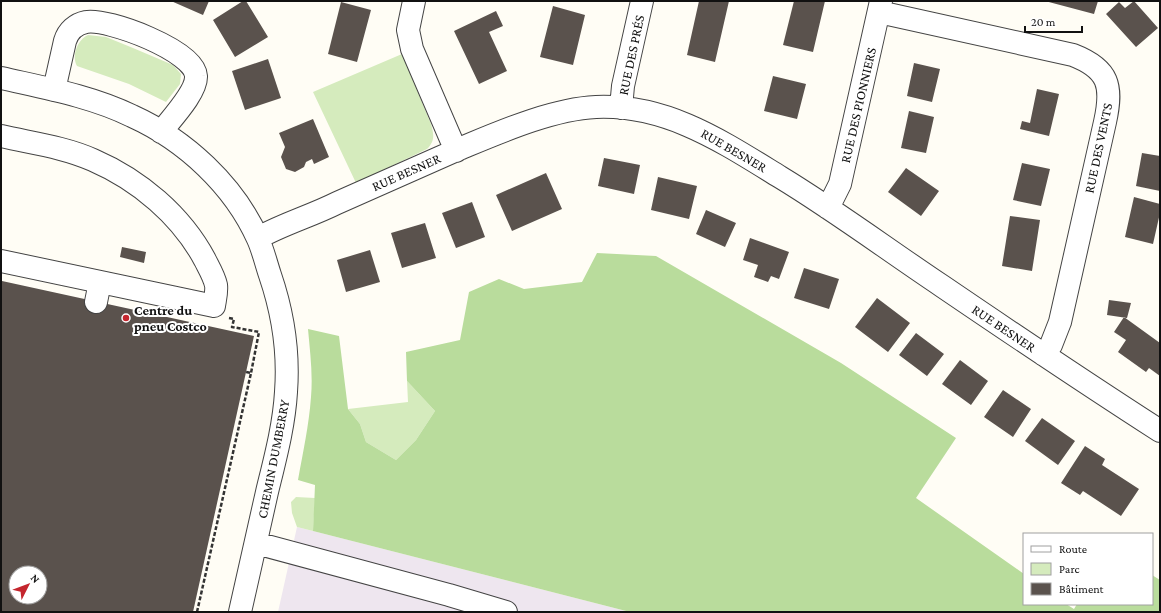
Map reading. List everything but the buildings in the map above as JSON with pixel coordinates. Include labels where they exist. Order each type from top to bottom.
[{"type":"street","points":[[414,1],[408,30],[412,49],[456,151]]},
{"type":"street","name":"RUE DES PRÉS","points":[[620,108],[623,86],[642,1]]},
{"type":"street","name":"RUE DES PIONNIERS","points":[[828,208],[840,184],[880,7]]},
{"type":"street","name":"RUE DES VENTS","points":[[880,7],[1073,55],[1094,66],[1104,77],[1109,93],[1106,116],[1060,322],[1051,345],[1044,355]]},
{"type":"street","points":[[54,90],[66,36],[79,24],[85,22],[100,22],[144,36],[183,56],[192,65],[196,75],[193,87],[187,97],[161,132]]},
{"type":"street","name":"CHEMIN DUMBERRY","points":[[1,78],[87,98],[134,116],[161,132],[186,149],[220,181],[242,209],[258,238],[276,291],[284,326],[287,360],[286,393],[280,437],[240,612]]},
{"type":"street","name":"RUE BESNER","points":[[258,238],[281,226],[333,206],[456,151],[502,132],[548,116],[588,108],[620,108],[644,112],[670,118],[707,133],[730,146],[828,208],[1044,355],[1160,431]]},
{"type":"street","points":[[1,136],[66,151],[92,159],[124,176],[152,197],[179,222],[200,251],[211,271],[216,286],[214,306],[98,292],[1,261]]},
{"type":"street","points":[[256,543],[449,595],[506,612]]},
{"type":"path","points":[[197,612],[259,332],[232,327],[234,319],[222,317],[214,306]]},
{"type":"path","points":[[246,372],[251,373]]},
{"type":"shaded area","points":[[297,527],[313,531],[630,612],[278,612]]},
{"type":"green space","points":[[88,35],[106,37],[173,65],[181,74],[180,84],[166,102],[129,84],[77,66],[75,62],[76,48],[81,40]]},
{"type":"green space","points":[[402,54],[431,124],[433,140],[427,149],[356,183],[313,92]]},
{"type":"green space","points":[[597,253],[656,256],[841,363],[956,438],[916,498],[1023,573],[1023,605],[1068,605],[1074,609],[1076,605],[1153,605],[1153,576],[1160,580],[1160,612],[630,612],[313,531],[315,485],[298,480],[312,388],[308,329],[339,336],[348,409],[360,424],[366,442],[396,460],[416,440],[435,411],[407,381],[406,352],[460,340],[469,292],[499,279],[524,289],[582,282]]},
{"type":"green space","points":[[407,381],[435,411],[416,440],[396,460],[366,442],[360,424],[348,409],[408,402]]},
{"type":"green space","points":[[296,497],[315,498],[313,531],[297,527],[292,513],[291,502]]},
{"type":"place","name":"Centre du pneu Costco","points":[[126,318]]}]
